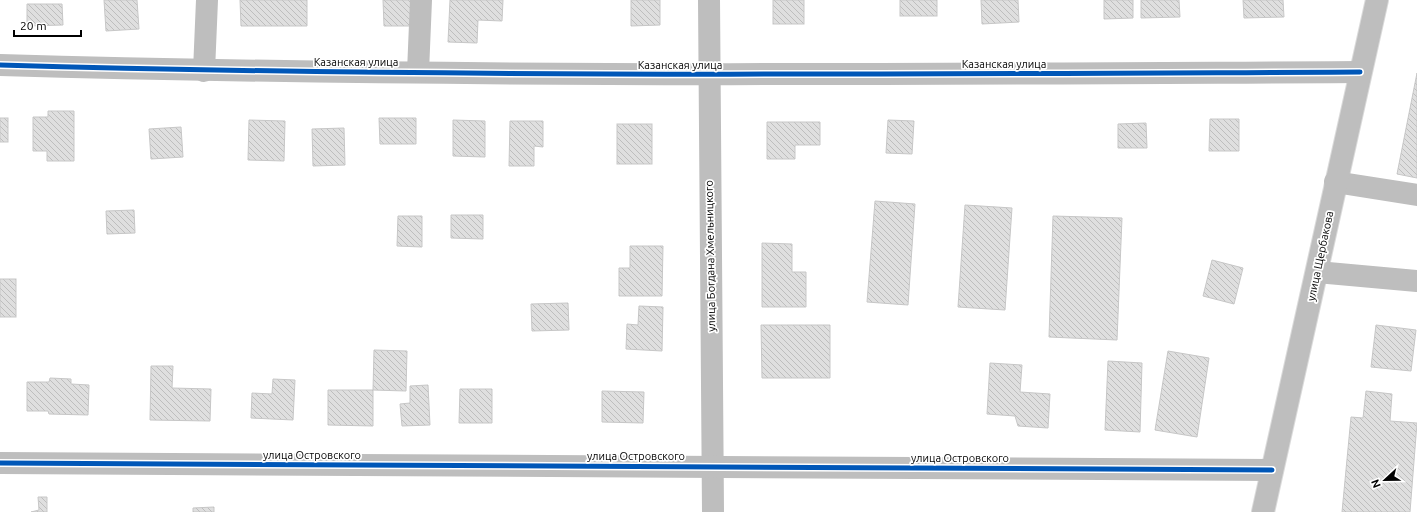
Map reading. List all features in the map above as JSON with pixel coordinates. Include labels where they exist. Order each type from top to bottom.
[{"type":"street","points":[[204,71],[207,0]]},
{"type":"street","points":[[418,72],[421,0]]},
{"type":"street","name":"улица Богдана Хмельницкого","points":[[709,0],[713,512]]},
{"type":"street","name":"улица Щербакова","points":[[1263,512],[1376,0]]},
{"type":"street","name":"Казанская улица","points":[[0,65],[204,71],[709,75],[1360,72]]},
{"type":"street","points":[[1336,182],[1417,195]]},
{"type":"street","points":[[1316,272],[1417,281]]},
{"type":"street","name":"улица Островского","points":[[0,463],[1272,470]]},
{"type":"building","points":[[104,0],[137,0],[139,29],[106,31]]},
{"type":"building","points":[[240,0],[307,0],[307,26],[241,26]]},
{"type":"building","points":[[383,0],[413,0],[413,26],[384,26]]},
{"type":"building","points":[[450,0],[503,0],[502,21],[478,20],[477,43],[448,42]]},
{"type":"building","points":[[631,0],[660,0],[660,25],[631,26]]},
{"type":"building","points":[[773,0],[804,0],[804,24],[773,24]]},
{"type":"building","points":[[900,0],[937,0],[937,16],[900,16]]},
{"type":"building","points":[[981,0],[1018,0],[1019,22],[982,24]]},
{"type":"building","points":[[1104,0],[1133,0],[1133,18],[1104,19]]},
{"type":"building","points":[[1141,0],[1179,0],[1180,17],[1141,18]]},
{"type":"building","points":[[1243,0],[1283,0],[1284,17],[1244,18]]},
{"type":"building","points":[[27,4],[62,4],[63,25],[27,26]]},
{"type":"building","points":[[1417,73],[1417,178],[1397,174]]},
{"type":"building","points":[[48,111],[74,111],[74,161],[47,161],[47,151],[33,151],[33,117],[48,117]]},
{"type":"building","points":[[0,118],[8,118],[8,142],[0,142]]},
{"type":"building","points":[[379,118],[416,118],[416,144],[380,144]]},
{"type":"building","points":[[1210,119],[1239,119],[1239,151],[1209,151]]},
{"type":"building","points":[[249,120],[285,121],[284,161],[248,160]]},
{"type":"building","points":[[453,120],[485,121],[485,157],[453,156]]},
{"type":"building","points":[[888,120],[914,121],[912,154],[886,153]]},
{"type":"building","points":[[510,121],[543,121],[543,147],[534,146],[534,166],[509,166]]},
{"type":"building","points":[[767,122],[820,122],[820,145],[795,145],[795,159],[767,159]]},
{"type":"building","points":[[1146,123],[1147,148],[1118,148],[1118,124]]},
{"type":"building","points":[[617,124],[652,124],[652,164],[617,164]]},
{"type":"building","points":[[181,127],[183,157],[151,159],[149,129]]},
{"type":"building","points":[[344,128],[345,165],[313,166],[312,129]]},
{"type":"building","points":[[875,201],[915,204],[908,305],[867,302]]},
{"type":"building","points":[[965,205],[1012,208],[1005,310],[958,307]]},
{"type":"building","points":[[134,210],[135,233],[107,234],[106,211]]},
{"type":"building","points":[[451,215],[483,215],[483,239],[451,238]]},
{"type":"building","points":[[398,216],[422,216],[422,247],[397,246]]},
{"type":"building","points":[[1053,216],[1122,218],[1117,340],[1049,337]]},
{"type":"building","points":[[762,243],[792,244],[792,272],[806,272],[806,307],[762,307]]},
{"type":"building","points":[[630,246],[663,246],[662,296],[619,296],[619,268],[630,268]]},
{"type":"building","points":[[1212,260],[1243,268],[1234,304],[1203,296]]},
{"type":"building","points":[[0,279],[16,279],[16,317],[0,317]]},
{"type":"building","points":[[568,303],[569,330],[532,331],[531,304]]},
{"type":"building","points":[[639,306],[663,307],[662,351],[626,349],[627,324],[638,325]]},
{"type":"building","points":[[761,325],[830,325],[830,378],[762,378]]},
{"type":"building","points":[[1376,325],[1416,330],[1411,371],[1371,367]]},
{"type":"building","points":[[374,350],[407,351],[406,391],[373,390]]},
{"type":"building","points":[[1168,351],[1209,358],[1197,437],[1155,430]]},
{"type":"building","points":[[1108,361],[1142,363],[1140,432],[1105,430]]},
{"type":"building","points":[[990,363],[1022,365],[1020,392],[1050,394],[1048,428],[1018,426],[1015,416],[987,414]]},
{"type":"building","points":[[151,366],[173,366],[172,388],[211,389],[210,421],[150,420]]},
{"type":"building","points":[[50,378],[71,379],[71,384],[89,385],[88,415],[49,414],[48,411],[27,411],[27,382],[49,382]]},
{"type":"building","points":[[273,379],[295,380],[293,420],[251,418],[252,393],[272,394]]},
{"type":"building","points":[[428,385],[430,425],[402,426],[400,404],[410,403],[410,386]]},
{"type":"building","points":[[460,389],[492,389],[492,423],[459,423]]},
{"type":"building","points":[[328,390],[373,390],[373,426],[328,425]]},
{"type":"building","points":[[602,391],[644,392],[643,423],[602,422]]},
{"type":"building","points":[[1366,391],[1392,394],[1390,421],[1417,423],[1410,512],[1342,512],[1351,417],[1363,418]]},
{"type":"building","points":[[38,497],[47,497],[47,512],[31,512],[39,510]]},
{"type":"building","points":[[214,507],[214,512],[193,512],[193,508]]},
{"type":"cycle path","points":[[0,65],[340,72],[680,74],[1360,72]]},
{"type":"cycle path","points":[[0,463],[1272,470]]}]
